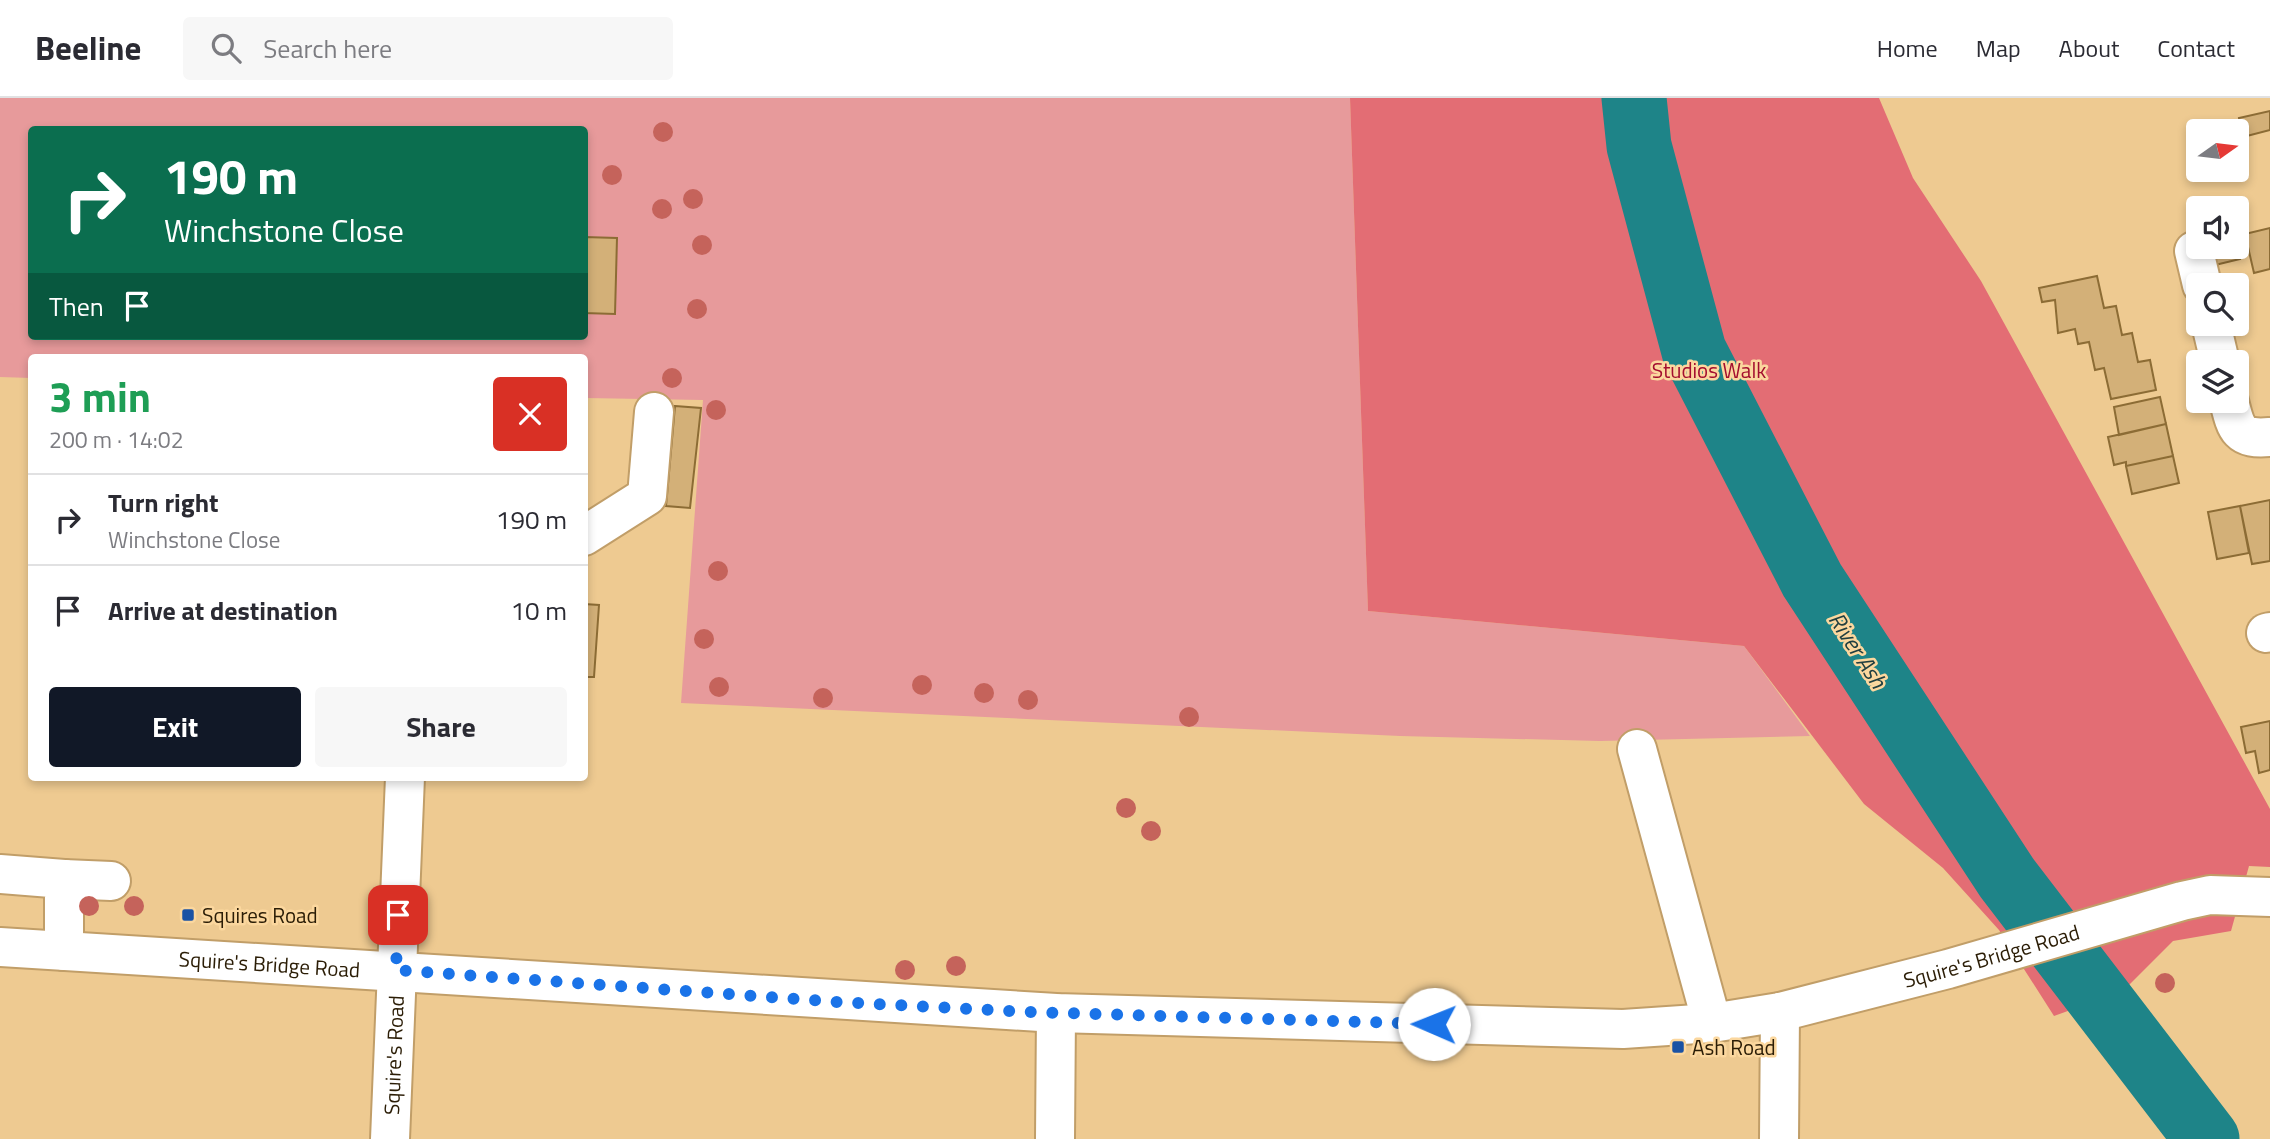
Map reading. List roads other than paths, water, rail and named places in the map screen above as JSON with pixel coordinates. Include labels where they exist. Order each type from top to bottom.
[{"type":"street","points":[[588,533],[647,496],[654,412]]},
{"type":"street","points":[[2232,413],[2234,424],[2248,438],[2270,438]]},
{"type":"street","points":[[1637,749],[1712,1023]]},
{"type":"street","name":"Squire's Road","points":[[390,1139],[405,781]]},
{"type":"street","points":[[0,874],[111,881]]},
{"type":"street","points":[[64,879],[64,951]]},
{"type":"street","name":"Squire's Bridge Road","points":[[0,947],[396,970],[824,1001],[1056,1013],[1623,1029],[1712,1023],[1780,1012],[1948,969],[2182,901],[2210,895],[2270,897]]},
{"type":"street","points":[[1779,1139],[1780,1012]]},
{"type":"street","points":[[1055,1139],[1056,1013]]},
{"type":"waterway","name":"River Ash","points":[[1634,98],[1639,146],[1694,351],[1812,580],[2007,878],[2207,1139]]},
{"type":"place","name":"Squires Road","points":[[188,915]]},
{"type":"place","name":"Ash Road","points":[[1678,1047]]},
{"type":"park label","name":"Studios Walk","points":[[1709,370]]}]
